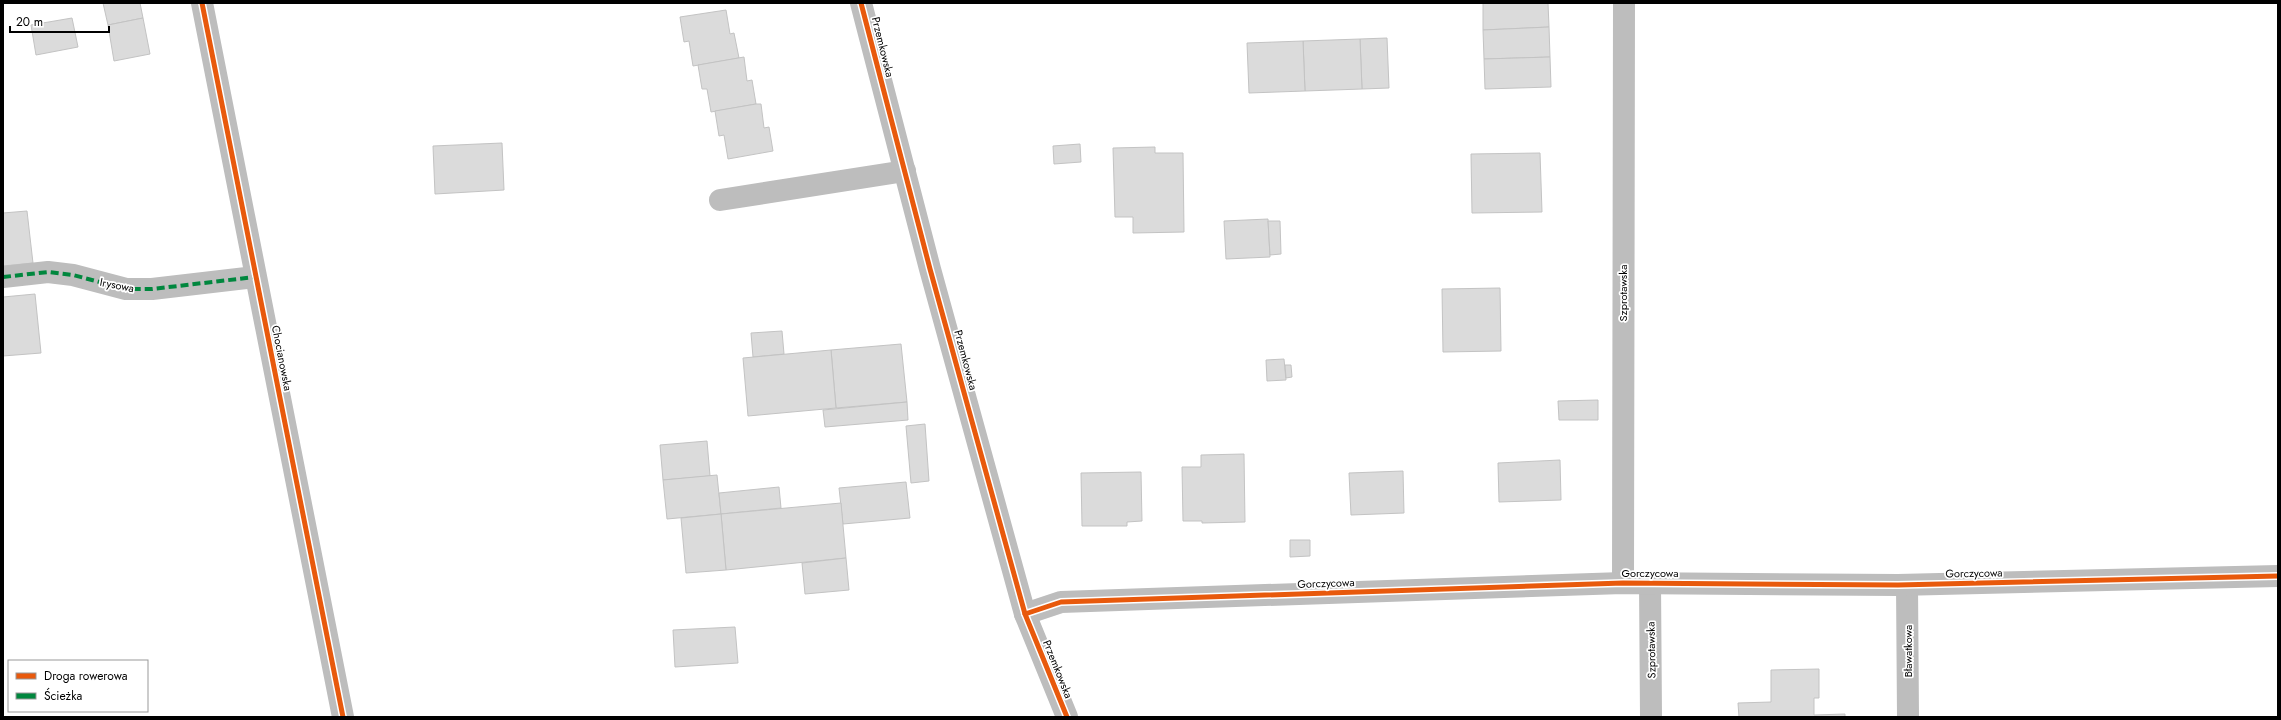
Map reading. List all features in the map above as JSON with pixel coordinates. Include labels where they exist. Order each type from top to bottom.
[{"type":"street","name":"Chocianowska","points":[[202,3],[343,717]]},
{"type":"street","name":"Przemkowska","points":[[861,3],[1025,614],[1067,717]]},
{"type":"street","name":"Szprotawska","points":[[1623,583],[1624,3]]},
{"type":"street","points":[[720,200],[905,171]]},
{"type":"street","name":"Irysowa","points":[[3,277],[48,272],[73,275],[126,289],[152,289],[255,277]]},
{"type":"street","name":"Gorczycowa","points":[[1025,614],[1061,602],[1623,583],[1907,585],[2278,576]]},
{"type":"street","name":"Szprotawska","points":[[1650,583],[1651,717]]},
{"type":"street","name":"Bławatkowa","points":[[1907,585],[1908,717]]},
{"type":"building","points":[[103,3],[140,3],[143,18],[108,25]]},
{"type":"building","points":[[1483,3],[1548,3],[1549,27],[1483,30]]},
{"type":"building","points":[[726,10],[730,34],[734,33],[739,58],[693,66],[689,41],[684,42],[680,17]]},
{"type":"building","points":[[72,18],[78,47],[36,55],[31,25]]},
{"type":"building","points":[[143,18],[150,54],[114,61],[108,25]]},
{"type":"building","points":[[1549,27],[1550,57],[1484,59],[1483,30]]},
{"type":"building","points":[[1387,38],[1389,88],[1362,89],[1360,39]]},
{"type":"building","points":[[1360,39],[1362,89],[1305,91],[1303,41]]},
{"type":"building","points":[[1303,41],[1305,91],[1249,93],[1247,43]]},
{"type":"building","points":[[744,57],[747,81],[752,80],[756,104],[711,112],[707,89],[702,89],[698,65]]},
{"type":"building","points":[[1550,57],[1551,87],[1485,89],[1484,59]]},
{"type":"building","points":[[761,104],[764,128],[769,127],[773,151],[728,159],[724,135],[719,136],[715,111]]},
{"type":"building","points":[[502,143],[504,190],[435,194],[433,146]]},
{"type":"building","points":[[1080,144],[1081,162],[1054,164],[1053,146]]},
{"type":"building","points":[[1155,147],[1155,153],[1183,153],[1184,232],[1133,233],[1133,217],[1115,217],[1113,148]]},
{"type":"building","points":[[1540,153],[1542,212],[1472,213],[1471,154]]},
{"type":"building","points":[[27,211],[33,263],[3,266],[3,213]]},
{"type":"building","points":[[1268,219],[1270,257],[1226,259],[1224,221]]},
{"type":"building","points":[[1268,221],[1280,221],[1281,254],[1270,255]]},
{"type":"building","points":[[1500,288],[1501,351],[1443,352],[1442,289]]},
{"type":"building","points":[[35,294],[41,353],[3,356],[3,297]]},
{"type":"building","points":[[782,331],[784,354],[753,357],[751,333]]},
{"type":"building","points":[[901,344],[907,402],[836,408],[831,350]]},
{"type":"building","points":[[831,350],[836,408],[748,416],[743,358]]},
{"type":"building","points":[[1284,359],[1286,380],[1267,381],[1266,360]]},
{"type":"building","points":[[1285,365],[1291,365],[1292,377],[1286,378]]},
{"type":"building","points":[[1598,400],[1598,420],[1559,420],[1558,401]]},
{"type":"building","points":[[907,402],[908,420],[825,427],[823,410]]},
{"type":"building","points":[[925,424],[929,481],[911,483],[906,426]]},
{"type":"building","points":[[707,441],[710,476],[663,480],[660,445]]},
{"type":"building","points":[[1244,454],[1245,522],[1202,523],[1202,521],[1183,521],[1182,467],[1201,467],[1201,455]]},
{"type":"building","points":[[1560,460],[1561,500],[1499,502],[1498,463]]},
{"type":"building","points":[[1403,471],[1404,513],[1351,515],[1349,473]]},
{"type":"building","points":[[1141,472],[1142,521],[1127,522],[1127,526],[1082,526],[1081,473]]},
{"type":"building","points":[[717,475],[721,514],[667,519],[663,480]]},
{"type":"building","points":[[906,482],[910,518],[843,524],[839,488]]},
{"type":"building","points":[[779,487],[781,508],[721,514],[719,493]]},
{"type":"building","points":[[841,503],[846,558],[726,570],[721,514]]},
{"type":"building","points":[[721,514],[726,570],[686,573],[681,518]]},
{"type":"building","points":[[1290,540],[1310,540],[1310,556],[1290,557]]},
{"type":"building","points":[[846,558],[849,590],[805,594],[802,563]]},
{"type":"building","points":[[735,627],[738,663],[675,667],[673,630]]},
{"type":"building","points":[[1819,669],[1819,698],[1814,698],[1814,715],[1845,714],[1845,717],[1739,717],[1738,703],[1771,702],[1771,670]]},
{"type":"marked path","points":[[3,277],[48,272],[73,275],[126,289],[152,289],[255,277]]},
{"type":"cycle path","points":[[202,3],[343,717]]},
{"type":"cycle path","points":[[861,3],[930,269],[1025,614],[1067,717]]},
{"type":"cycle path","points":[[1025,614],[1061,602],[1623,583],[1898,585],[2278,576]]}]
